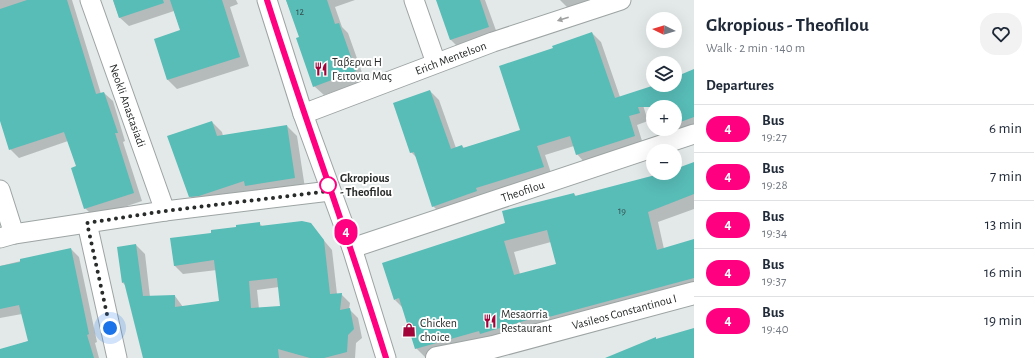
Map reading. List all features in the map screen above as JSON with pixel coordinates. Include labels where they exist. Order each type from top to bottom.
[{"type":"main road","name":"Vasileos Constantinou I","points":[[438,358],[493,347],[694,293]]},
{"type":"street","name":"Neokli Anastasiadi","points":[[90,0],[165,211]]},
{"type":"street","points":[[267,0],[303,114],[352,248],[386,358]]},
{"type":"street","points":[[414,0],[436,63]]},
{"type":"street","name":"Erich Mentelson","points":[[303,114],[510,36],[620,0]]},
{"type":"street","name":"Theofilou","points":[[352,248],[694,134]]},
{"type":"street","points":[[0,190],[7,236],[165,211],[330,191]]},
{"type":"street","points":[[87,223],[117,358]]},
{"type":"building","points":[[27,0],[67,0],[96,94],[104,92],[118,133],[115,133],[134,193],[84,209],[71,168],[76,166],[64,132],[9,150],[0,121],[0,9]]},
{"type":"building","points":[[113,0],[163,0],[164,3],[119,18]]},
{"type":"building","points":[[170,0],[222,0],[240,57],[167,80],[154,39],[180,30]]},
{"type":"building","points":[[286,0],[327,0],[335,24],[339,23],[356,71],[313,87],[296,38],[299,37]]},
{"type":"building","points":[[436,0],[480,0],[489,27],[450,40]]},
{"type":"building","points":[[592,32],[615,98],[646,88],[646,92],[682,92],[682,74],[694,69],[694,117],[682,121],[682,100],[646,100],[646,107],[638,107],[640,113],[629,116],[635,136],[576,155],[570,136],[537,146],[544,167],[476,188],[477,191],[432,207],[414,152],[410,153],[393,103],[430,90],[451,149],[462,145],[463,148],[520,130],[499,66],[553,48],[552,46]]},
{"type":"building","points":[[212,121],[217,136],[287,125],[295,178],[245,186],[244,181],[199,196],[189,197],[167,136]]},
{"type":"building","points":[[694,162],[694,194],[648,212],[657,250],[694,239],[694,278],[545,318],[544,315],[480,334],[479,331],[415,349],[399,298],[394,300],[382,263],[505,223],[502,211],[574,193],[575,196],[646,177],[646,180],[682,180],[682,166]],"holes":[[[547,230],[556,264],[514,275],[504,241]]]},
{"type":"building","points":[[302,221],[311,223],[324,240],[330,294],[342,293],[340,310],[350,308],[354,329],[348,335],[347,352],[324,358],[310,358],[278,349],[279,358],[143,358],[124,282],[122,283],[117,247],[136,244],[143,296],[175,295],[175,307],[219,301],[214,260],[174,266],[170,238],[211,233],[211,230],[236,227],[236,225],[260,222],[260,226]],"holes":[[[277,278],[280,306],[251,308],[249,281]]]},
{"type":"building","points":[[71,248],[89,334],[87,335],[94,358],[0,358],[0,349],[28,341],[19,305],[0,309],[0,266],[20,262],[20,259]]},
{"type":"building","points":[[694,328],[694,358],[605,358],[656,337],[656,339]]},
{"type":"bus line","name":"4","points":[[267,0],[303,114],[352,248],[386,358]]},
{"type":"place","name":"Ταβερνα Η Γειτονια Μας","points":[[321,69]]},
{"type":"place","name":"Gkropious - Theofilou","points":[[328,185]]},
{"type":"place","name":"Mesaorria Restaurant","points":[[490,321]]},
{"type":"place","name":"Chicken choice","points":[[409,330]]},
{"type":"route","points":[[110,328],[87,223],[165,211],[330,191],[328,185]]}]
